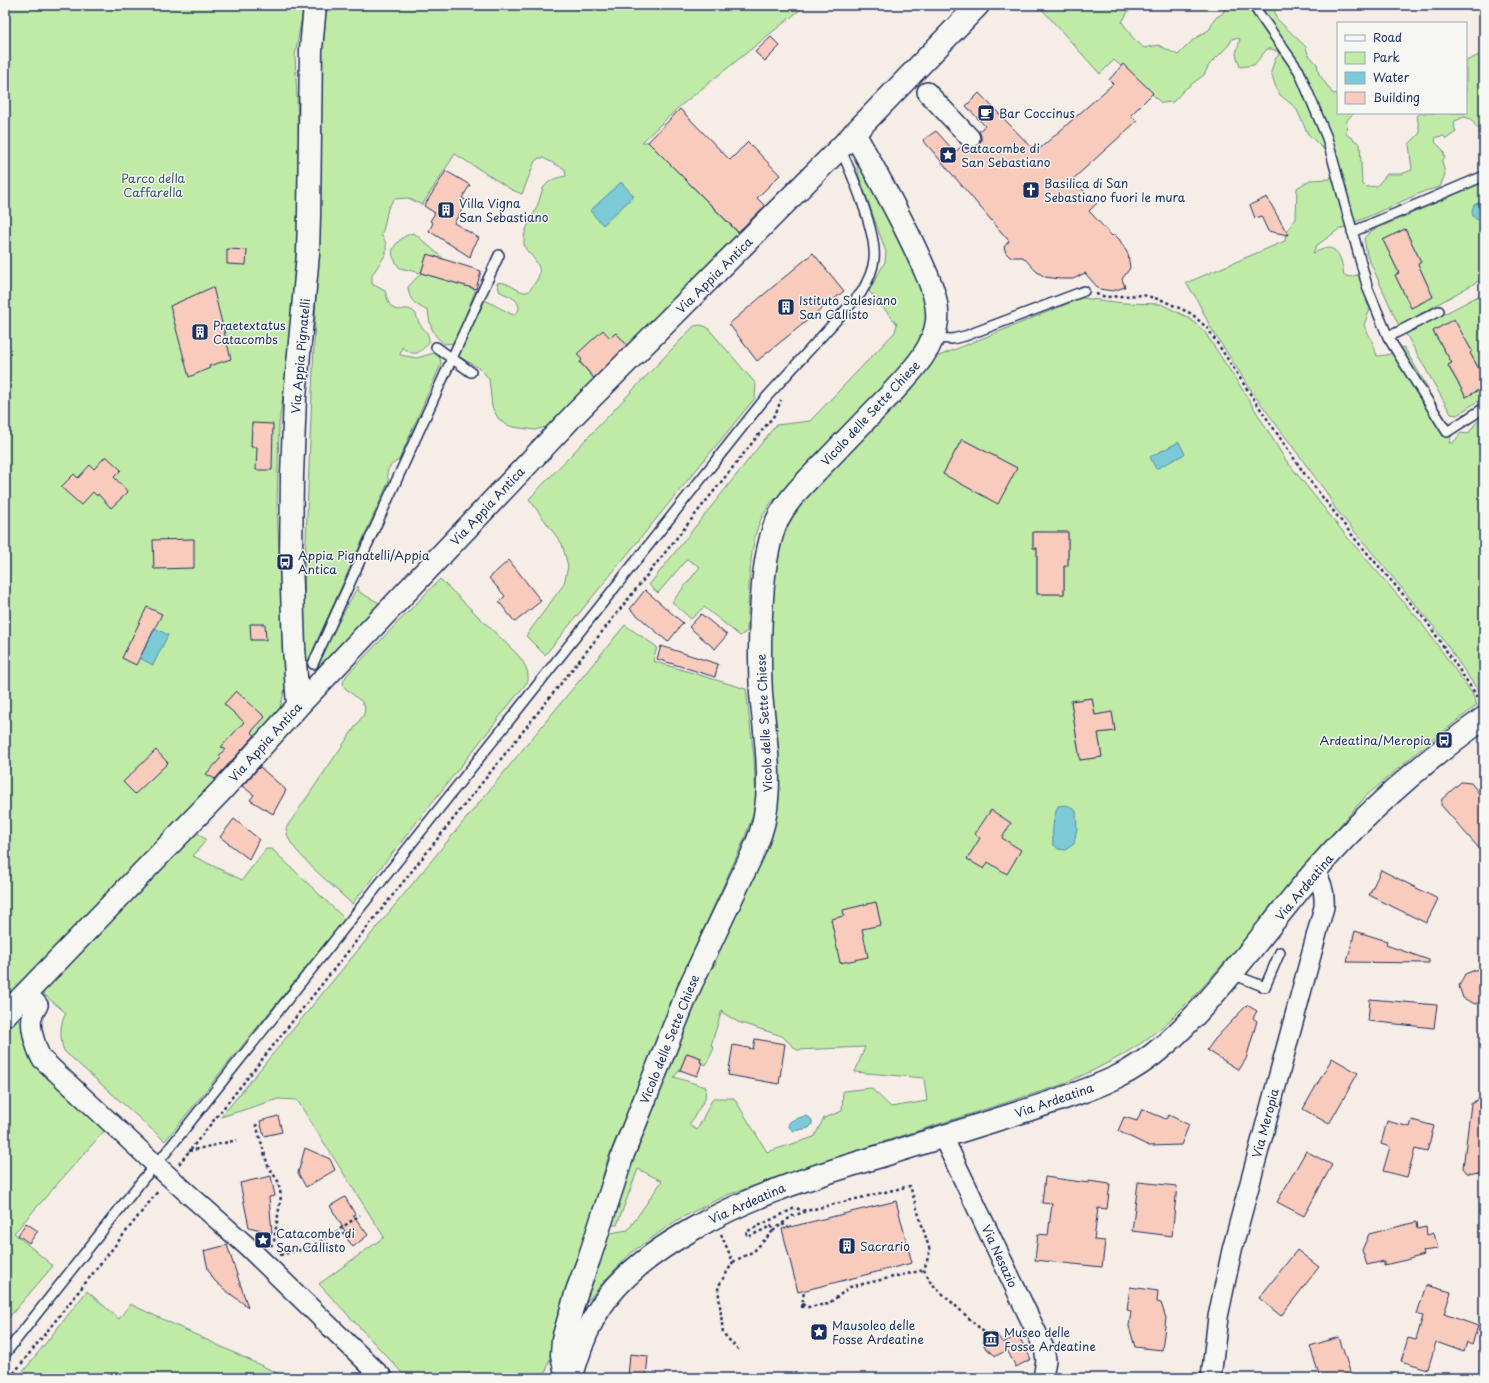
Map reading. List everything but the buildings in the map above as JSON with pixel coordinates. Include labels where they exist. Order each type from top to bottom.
[{"type":"main road","name":"Via Appia Pignatelli","points":[[298,706],[295,672],[291,559],[292,475],[295,397],[308,254],[310,209],[311,49],[315,5]]},
{"type":"main road","name":"Via Appia Antica","points":[[5,1015],[221,791],[298,706],[575,414],[847,141],[978,5]]},
{"type":"main road","name":"Vicolo delle Sette Chiese","points":[[567,1378],[562,1355],[563,1339],[577,1291],[623,1154],[682,1004],[715,930],[758,843],[764,822],[768,787],[761,682],[760,635],[765,568],[774,530],[781,514],[805,483],[898,386],[918,362],[933,338],[936,327],[937,311],[931,286],[907,231],[847,141]]},
{"type":"main road","name":"Via Ardeatina","points":[[572,1378],[580,1348],[588,1328],[612,1290],[659,1250],[712,1218],[758,1196],[802,1180],[944,1137],[1074,1095],[1116,1078],[1142,1063],[1193,1018],[1232,974],[1315,872],[1380,802],[1429,759],[1481,709]]},
{"type":"street","points":[[927,92],[970,138]]},
{"type":"street","name":"Via Meropia","points":[[1211,1378],[1218,1318],[1232,1250],[1324,907],[1325,899],[1322,883],[1315,872]]},
{"type":"street","points":[[26,993],[38,1005],[32,1014],[32,1027],[36,1049],[41,1058],[261,1259],[383,1378]]},
{"type":"street","name":"Via Nesazio","points":[[944,1137],[1044,1348],[1046,1360],[1043,1378]]},
{"type":"lane","points":[[1253,5],[1299,71],[1327,138],[1368,289],[1388,337],[1447,432],[1484,408]]},
{"type":"lane","points":[[5,1354],[144,1178],[163,1171],[348,925],[560,655],[763,401],[861,293],[874,265],[874,251],[869,228],[848,165],[847,141]]},
{"type":"lane","points":[[1352,232],[1484,176]]},
{"type":"lane","points":[[313,664],[499,255]]},
{"type":"lane","points":[[933,338],[952,339],[965,336],[1084,291]]},
{"type":"lane","points":[[1388,337],[1439,311]]},
{"type":"lane","points":[[436,347],[471,372]]},
{"type":"lane","points":[[1232,974],[1265,987],[1280,952]]},
{"type":"path","points":[[1084,291],[1106,297],[1143,295],[1162,300],[1192,314],[1208,329],[1306,476],[1356,540],[1427,622],[1481,709]]},
{"type":"path","points":[[10,1378],[163,1171],[188,1151],[776,413],[782,398],[781,382]]},
{"type":"path","points":[[256,1124],[268,1166],[278,1181],[281,1196],[274,1242],[261,1259]]},
{"type":"path","points":[[188,1151],[237,1140]]},
{"type":"path","points":[[739,1351],[723,1333],[718,1287],[733,1262],[754,1251],[773,1231],[792,1216],[806,1211],[910,1186],[930,1252],[924,1270],[931,1283],[986,1334]]},
{"type":"path","points":[[773,1231],[771,1226],[748,1237],[746,1232],[794,1208],[806,1211]]},
{"type":"path","points":[[261,1259],[306,1248],[324,1240],[360,1216]]},
{"type":"path","points":[[712,1218],[733,1262]]},
{"type":"path","points":[[782,1224],[788,1228]]},
{"type":"path","points":[[802,1304],[808,1306],[828,1304],[850,1287],[924,1270]]},
{"type":"path","points":[[802,1308],[804,1290]]},
{"type":"green space","name":"Parco della Caffarella","points":[[5,5],[304,5],[295,56],[301,187],[288,358],[279,424],[277,509],[286,686],[278,714],[179,824],[5,1004]]},
{"type":"green space","points":[[323,5],[806,5],[679,107],[642,142],[648,142],[740,235],[632,351],[616,333],[610,338],[577,354],[582,360],[580,363],[598,383],[549,426],[535,430],[513,427],[505,424],[498,418],[492,407],[489,379],[479,368],[458,356],[485,300],[513,315],[519,310],[518,303],[500,292],[497,283],[505,283],[520,291],[528,292],[536,282],[539,274],[538,265],[525,248],[525,232],[539,202],[544,187],[546,184],[557,178],[566,176],[565,169],[543,158],[539,158],[535,161],[522,194],[512,190],[455,154],[422,205],[408,198],[394,199],[388,208],[381,234],[386,243],[386,254],[372,275],[372,284],[385,291],[391,307],[397,310],[408,309],[415,312],[419,323],[426,331],[428,336],[429,342],[423,349],[417,353],[414,353],[402,347],[400,355],[417,358],[434,353],[440,358],[441,364],[399,460],[389,468],[387,474],[389,481],[308,661],[303,657],[305,563],[315,320]]},
{"type":"green space","points":[[1038,5],[1125,5],[1129,10],[1122,22],[1133,38],[1144,48],[1158,45],[1178,55],[1193,40],[1210,29],[1214,19],[1223,13],[1225,7],[1222,5],[1272,5],[1274,7],[1276,18],[1306,47],[1308,54],[1317,64],[1319,74],[1333,94],[1337,93],[1337,114],[1353,114],[1347,120],[1346,134],[1360,144],[1362,183],[1366,187],[1377,186],[1387,174],[1401,174],[1412,170],[1409,144],[1420,133],[1417,116],[1420,114],[1467,114],[1467,61],[1484,53],[1484,130],[1477,128],[1471,119],[1464,117],[1455,121],[1454,126],[1456,132],[1446,139],[1444,136],[1436,137],[1435,142],[1443,150],[1445,157],[1442,161],[1445,174],[1440,187],[1425,191],[1338,230],[1316,246],[1313,253],[1326,248],[1332,249],[1336,251],[1340,258],[1344,275],[1350,277],[1360,274],[1371,291],[1366,301],[1370,309],[1364,325],[1373,343],[1377,356],[1387,355],[1404,347],[1428,388],[1425,403],[1442,424],[1449,425],[1451,427],[1452,434],[1449,443],[1453,443],[1461,433],[1468,434],[1476,423],[1484,416],[1484,699],[1435,628],[1335,508],[1326,492],[1253,393],[1211,328],[1195,296],[1186,283],[1285,241],[1286,231],[1296,219],[1297,188],[1310,180],[1330,179],[1334,171],[1329,155],[1308,134],[1296,108],[1280,95],[1275,85],[1271,72],[1275,59],[1279,55],[1278,52],[1272,49],[1267,49],[1254,65],[1240,67],[1236,54],[1240,39],[1233,38],[1228,46],[1209,65],[1204,75],[1185,89],[1173,102],[1161,103],[1124,65],[1121,66],[1114,60],[1100,74]]},
{"type":"green space","points":[[858,152],[923,286],[928,317],[920,347],[890,382],[771,503],[763,515],[757,530],[751,558],[747,631],[740,636],[704,607],[691,619],[672,602],[700,567],[687,559],[658,593],[649,585],[776,425],[810,421],[895,332],[897,324],[869,291],[885,262],[886,252],[859,176],[856,161]]},
{"type":"green space","points":[[1484,182],[1484,278],[1399,326],[1367,255],[1364,238],[1371,231]],"holes":[[[1405,229],[1421,262],[1418,264],[1433,297],[1411,308],[1395,275],[1399,273],[1383,240]]]},
{"type":"green space","points":[[414,233],[445,260],[427,254],[421,273],[400,268],[392,254],[394,247],[403,237]]},
{"type":"green space","points":[[421,273],[476,289],[455,343],[444,344],[437,337],[432,329],[428,311],[414,302],[410,296],[408,287]]},
{"type":"green space","points":[[1484,293],[1484,378],[1470,353],[1472,351],[1454,320],[1433,332],[1452,363],[1448,366],[1466,397],[1484,387],[1484,397],[1457,415],[1451,414],[1406,334]]},
{"type":"green space","points":[[1082,298],[1124,303],[1161,304],[1189,318],[1204,331],[1246,395],[1285,459],[1348,538],[1420,621],[1472,693],[1477,705],[1421,749],[1366,796],[1303,867],[1237,948],[1199,991],[1168,1022],[1143,1042],[1119,1057],[1061,1085],[892,1139],[727,1195],[677,1220],[632,1252],[605,1280],[584,1305],[604,1234],[628,1230],[662,1181],[638,1169],[617,1225],[606,1225],[701,975],[711,970],[716,963],[713,949],[763,845],[763,661],[770,562],[789,509],[929,360]],"holes":[[[962,439],[1017,468],[943,474]],[[1033,532],[1068,533],[1068,566],[1064,566],[1064,594],[1037,594],[1037,548],[1033,548]],[[1092,698],[1095,715],[1112,713],[1115,731],[1098,733],[1102,757],[1080,760],[1071,701]],[[722,1010],[723,1013],[738,1022],[782,1036],[797,1050],[865,1047],[855,1072],[924,1078],[927,1101],[891,1107],[871,1088],[843,1091],[842,1111],[824,1118],[814,1137],[767,1152],[734,1098],[713,1098],[697,1130],[689,1125],[705,1099],[706,1087],[674,1077],[680,1070],[687,1053],[701,1058],[700,1062],[706,1065],[714,1048],[711,1045]]]},
{"type":"green space","points":[[701,325],[707,327],[756,384],[755,398],[545,655],[526,636],[564,584],[568,566],[562,544],[529,499],[694,326]]},
{"type":"green space","points":[[440,579],[517,654],[527,670],[528,681],[352,904],[297,851],[289,839],[286,828],[364,714],[365,707],[362,702],[345,688],[343,683],[345,678]]},
{"type":"green space","points":[[358,586],[359,592],[383,605],[319,668],[315,666]]},
{"type":"green space","points":[[625,625],[657,647],[653,661],[746,689],[754,758],[756,801],[753,814],[744,840],[690,959],[607,1161],[568,1301],[544,1378],[407,1378],[319,1284],[384,1237],[297,1100],[278,1099],[221,1117]]},
{"type":"green space","points":[[197,832],[206,840],[193,856],[242,880],[266,849],[272,849],[345,919],[165,1141],[64,1051],[61,1032],[62,1022],[66,1013],[40,991]]},
{"type":"green space","points":[[25,1010],[33,1061],[46,1076],[105,1130],[14,1233],[53,1266],[5,1322],[5,1031]]},
{"type":"green space","points":[[87,1291],[119,1319],[130,1304],[288,1378],[18,1378]]},
{"type":"water","points":[[621,182],[634,196],[603,225],[590,211]]},
{"type":"water","points":[[1480,202],[1484,203],[1484,220],[1475,219],[1472,214],[1474,205]]},
{"type":"water","points":[[1179,442],[1185,454],[1156,469],[1150,457]]},
{"type":"water","points":[[155,628],[168,635],[153,665],[140,658]]},
{"type":"water","points":[[1067,805],[1076,811],[1077,828],[1074,844],[1065,850],[1058,849],[1053,844],[1053,829],[1058,806]]},
{"type":"water","points":[[805,1116],[812,1120],[812,1124],[809,1128],[794,1131],[788,1125],[791,1121]]},
{"type":"place","name":"Bar Coccinus","points":[[986,113]]},
{"type":"place","name":"Catacombe di San Sebastiano","points":[[948,155]]},
{"type":"place","name":"Basilica di San Sebastiano fuori le mura","points":[[1031,190]]},
{"type":"place","name":"Villa Vigna San Sebastiano","points":[[446,210]]},
{"type":"place","name":"Istituto Salesiano San Callisto","points":[[786,307]]},
{"type":"place","name":"Praetextatus Catacombs","points":[[200,332]]},
{"type":"place","name":"Appia Pignatelli/Appia Antica","points":[[285,562]]},
{"type":"place","name":"Ardeatina/Meropia","points":[[1444,740]]},
{"type":"place","name":"Catacombe di San Callisto","points":[[263,1240]]},
{"type":"place","name":"Sacrario","points":[[847,1246]]},
{"type":"place","name":"Mausoleo delle Fosse Ardeatine","points":[[819,1332]]},
{"type":"place","name":"Museo delle Fosse Ardeatine","points":[[991,1339]]}]
